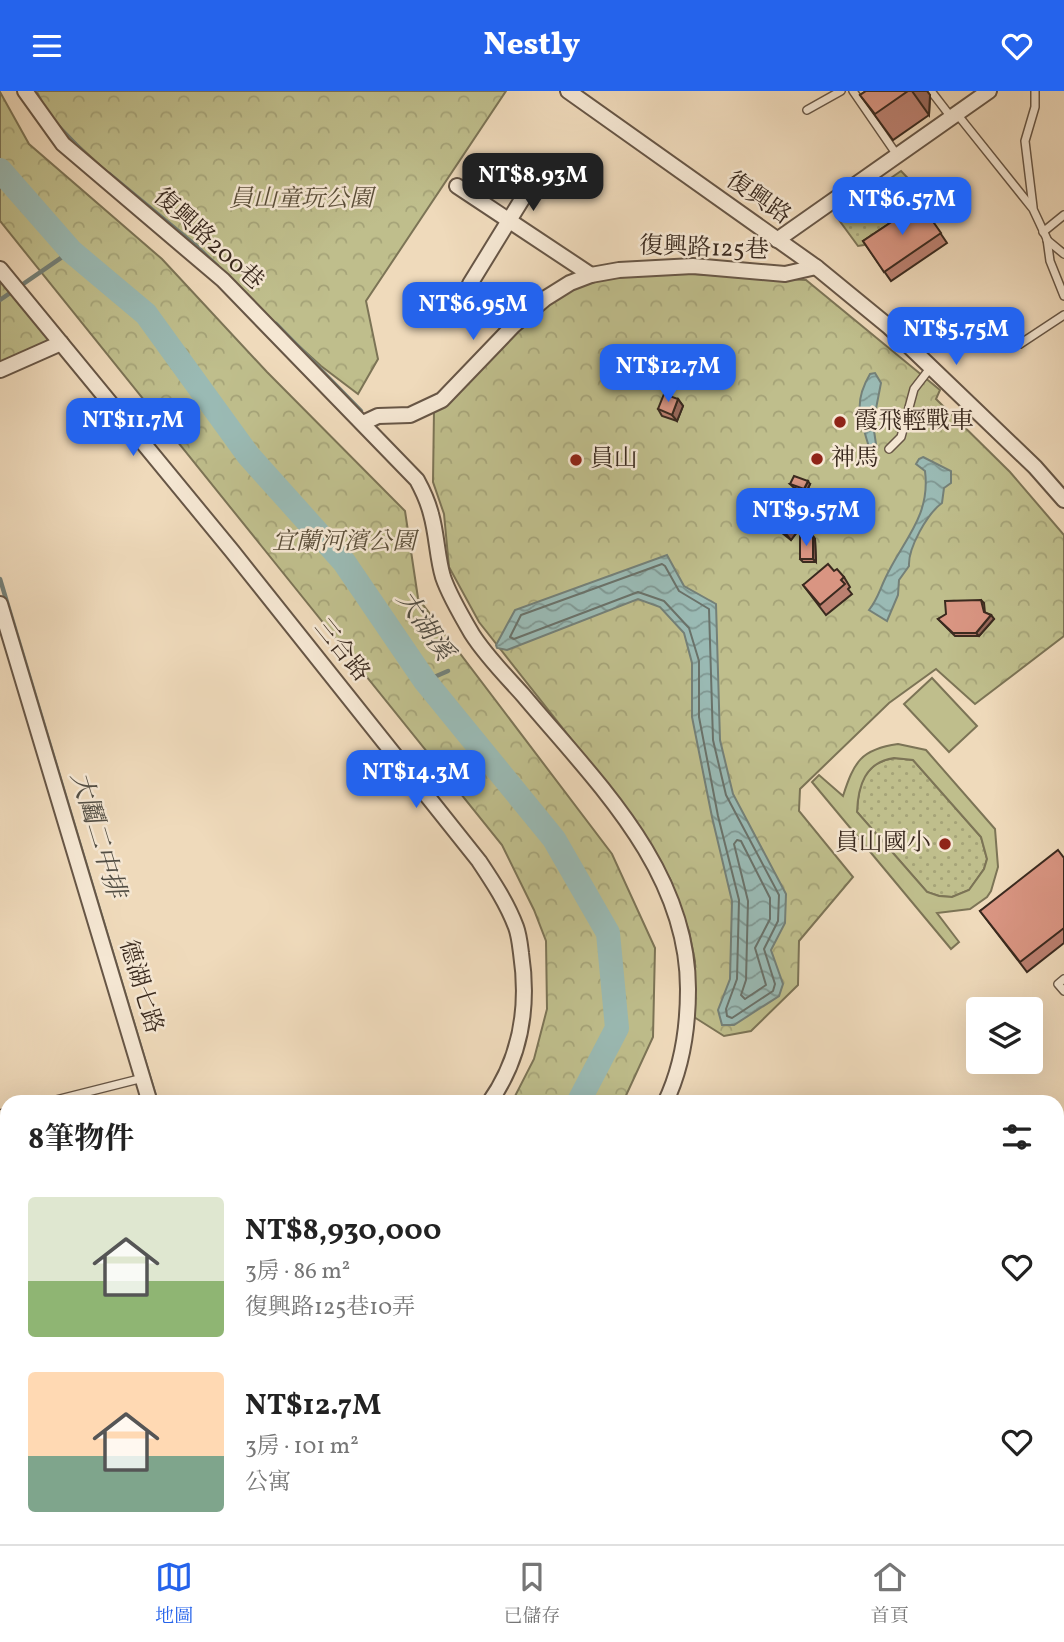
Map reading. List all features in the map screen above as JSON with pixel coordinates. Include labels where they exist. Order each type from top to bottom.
[{"type":"street","name":"復興路200巷","points":[[25,91],[63,143],[223,281],[417,480],[432,515],[444,578],[472,635],[616,805],[650,854],[668,892],[683,936],[688,978],[684,1040],[669,1095]]},
{"type":"street","name":"復興路","points":[[568,91],[816,267],[888,326],[1035,467],[1064,500]]},
{"type":"street","points":[[777,240],[989,91]]},
{"type":"street","points":[[457,186],[591,275]]},
{"type":"street","points":[[470,284],[529,188]]},
{"type":"street","name":"復興路125巷","points":[[363,422],[378,416],[410,415],[442,400],[513,326],[546,297],[591,275],[619,270],[693,266],[785,274],[816,267]]},
{"type":"street","name":"三合路","points":[[0,269],[241,562],[455,830],[502,897],[517,929],[526,983],[518,1043],[494,1095]]},
{"type":"street","points":[[0,370],[61,343]]},
{"type":"street","name":"德湖七路","points":[[0,604],[148,1095]]},
{"type":"lane","points":[[807,110],[841,91]]},
{"type":"lane","points":[[853,91],[897,155]]},
{"type":"lane","points":[[931,91],[1033,209],[1045,236],[1050,261],[1064,296]]},
{"type":"lane","points":[[1033,209],[1025,141],[1035,107],[1035,91]]},
{"type":"lane","points":[[1045,236],[1064,215]]},
{"type":"lane","points":[[1045,236],[1064,254]]},
{"type":"lane","points":[[1020,344],[1064,315]]},
{"type":"lane","points":[[889,449],[901,437],[914,389],[931,367]]},
{"type":"lane","points":[[1064,979],[1058,984],[1064,991]]},
{"type":"lane","points":[[75,1095],[144,1077]]},
{"type":"green space","name":"員山童玩公園","points":[[33,91],[506,91],[366,301],[378,359],[358,394],[321,366],[57,126]]},
{"type":"green space","name":"宜蘭河濱公園","points":[[0,92],[29,144],[162,259],[267,372],[405,511],[418,598],[612,854],[655,948],[653,1037],[626,1095],[516,1095],[534,1059],[547,1009],[546,941],[502,845],[0,221]]},
{"type":"green space","points":[[901,171],[924,195],[925,202],[864,245],[858,246],[836,216]]},
{"type":"green space","points":[[655,272],[806,280],[940,390],[936,399],[1010,472],[1064,535],[1064,636],[975,704],[936,669],[889,703],[800,789],[799,811],[853,877],[799,941],[798,985],[751,1031],[724,1036],[694,1017],[695,961],[689,931],[670,879],[635,820],[479,622],[449,567],[444,514],[433,482],[434,410],[547,303],[587,283]]},
{"type":"green space","points":[[0,277],[59,343],[0,368]]},
{"type":"green space","points":[[932,678],[977,726],[949,752],[904,704]]},
{"type":"green space","points":[[898,744],[926,750],[995,829],[998,867],[987,897],[970,909],[937,913],[959,942],[951,949],[812,782],[819,775],[843,796],[855,766],[867,754]],"holes":[[[894,758],[913,760],[981,837],[987,859],[984,869],[969,890],[952,897],[927,892],[857,812],[859,793],[865,777],[876,764]]]},
{"type":"green space","points":[[894,758],[913,760],[981,837],[987,859],[984,869],[969,890],[952,897],[927,892],[857,812],[861,784],[869,770]]},
{"type":"water","points":[[875,373],[881,383],[873,424],[876,444],[873,448],[869,447],[863,427],[860,402],[870,374]]},
{"type":"water","points":[[923,457],[951,471],[951,483],[944,488],[942,503],[930,515],[915,541],[909,566],[899,580],[898,595],[887,621],[869,610],[913,529],[924,503],[925,471],[916,464]]},
{"type":"water","points":[[667,555],[684,586],[716,604],[720,740],[733,794],[786,894],[785,923],[771,950],[783,984],[779,996],[734,1025],[722,1025],[718,1010],[730,979],[732,901],[692,717],[692,663],[684,633],[660,607],[638,599],[507,650],[497,648],[496,645],[515,610]]},
{"type":"building","points":[[866,91],[908,91],[875,114],[860,95]]},
{"type":"building","points":[[920,203],[941,233],[884,272],[863,241]]},
{"type":"building","points":[[664,394],[678,399],[672,415],[658,409]]},
{"type":"building","points":[[794,476],[808,481],[804,489],[790,484]]},
{"type":"building","points":[[773,509],[793,526],[786,534],[766,517]]},
{"type":"building","points":[[800,536],[813,536],[813,559],[800,559]]},
{"type":"building","points":[[828,564],[844,577],[841,580],[845,584],[820,605],[803,585]]},
{"type":"building","points":[[981,600],[984,612],[991,615],[976,633],[953,633],[938,619],[946,614],[945,601]]},
{"type":"building","points":[[1058,850],[1064,858],[1064,928],[1020,962],[980,911]]},
{"type":"waterway","points":[[35,91],[41,102]]},
{"type":"waterway","points":[[58,126],[84,153]]},
{"type":"waterway","name":"大湖溪","points":[[0,170],[71,251],[146,314],[248,455],[344,562],[425,681],[554,839],[608,933],[617,1028],[582,1095]]},
{"type":"waterway","points":[[109,174],[217,266]]},
{"type":"waterway","points":[[0,300],[71,251]]},
{"type":"waterway","points":[[276,324],[361,411]]},
{"type":"waterway","name":"大鬮二中排","points":[[0,579],[155,1095]]},
{"type":"waterway","points":[[425,681],[448,671]]},
{"type":"place","name":"霞飛輕戰車","points":[[840,422]]},
{"type":"place","name":"神馬","points":[[817,459]]},
{"type":"place","name":"員山","points":[[576,460]]},
{"type":"place","name":"員山國小","points":[[945,844]]}]
